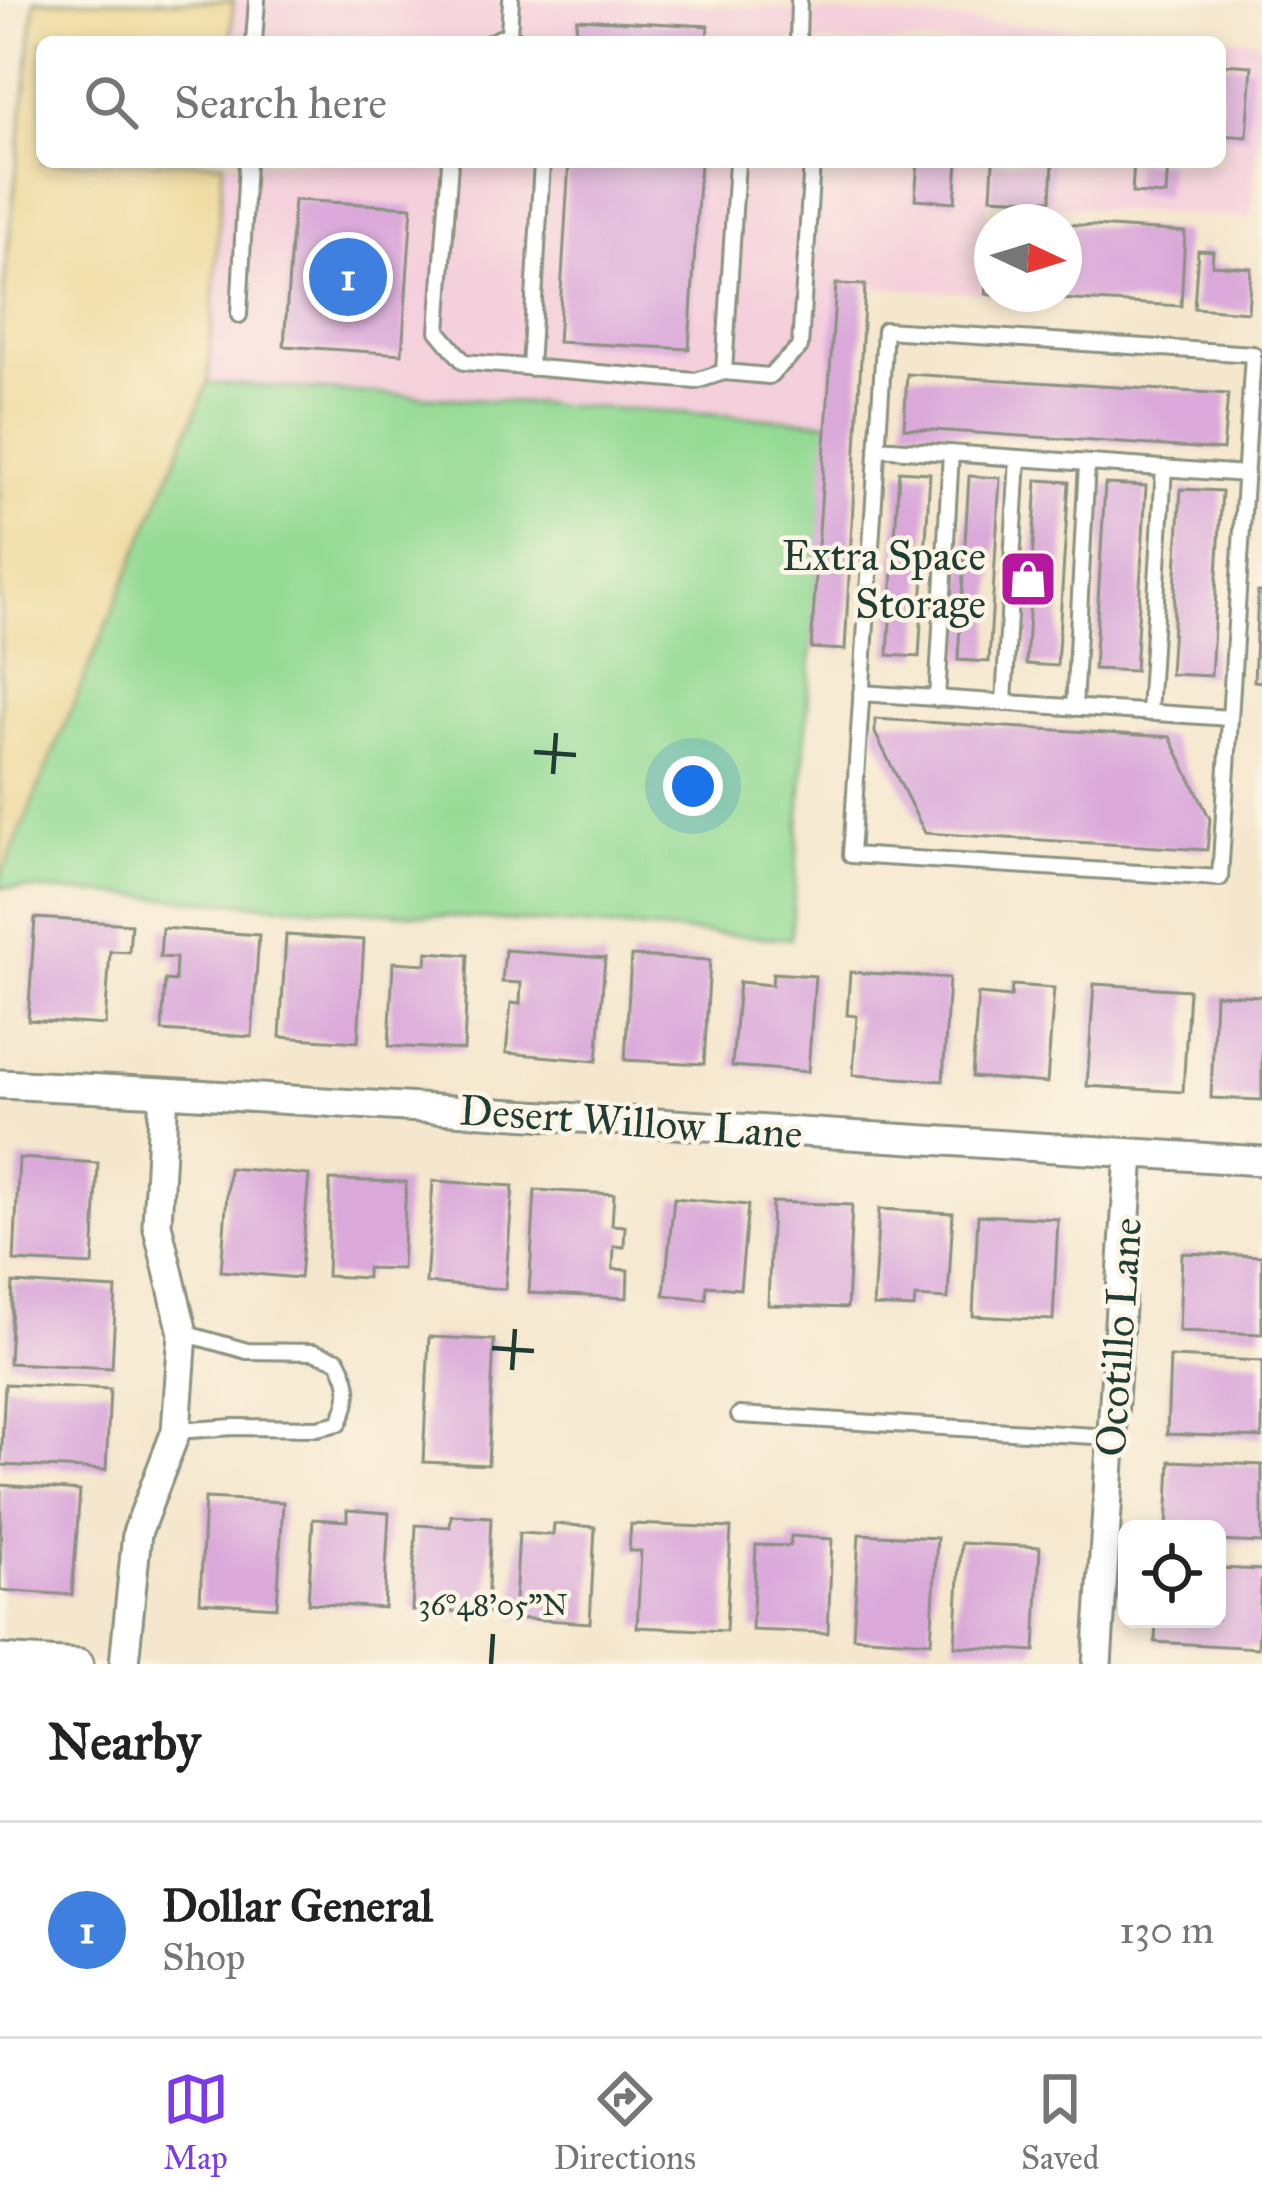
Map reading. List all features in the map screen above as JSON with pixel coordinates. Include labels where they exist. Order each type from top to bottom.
[{"type":"street","name":"Desert Willow Lane","points":[[0,1084],[1262,1161]]},
{"type":"street","points":[[124,1664],[137,1533],[176,1431],[183,1333],[157,1223],[164,1092]]},
{"type":"street","name":"Ocotillo Lane","points":[[1096,1664],[1130,1153]]},
{"type":"street","points":[[0,1659],[79,1664]]},
{"type":"lane","points":[[254,36],[257,0]]},
{"type":"lane","points":[[511,0],[514,36]]},
{"type":"lane","points":[[797,36],[799,0]]},
{"type":"lane","points":[[238,315],[247,168]]},
{"type":"lane","points":[[451,168],[438,331],[464,362],[696,381],[724,372],[769,376],[800,347],[812,168]]},
{"type":"lane","points":[[530,368],[542,168]]},
{"type":"lane","points":[[724,372],[737,168]]},
{"type":"lane","points":[[1253,354],[885,330],[851,855],[1220,878],[1253,354],[1262,338]]},
{"type":"lane","points":[[878,448],[1246,474]]},
{"type":"lane","points":[[937,699],[951,453]]},
{"type":"lane","points":[[1004,703],[1018,458]]},
{"type":"lane","points":[[1074,708],[1087,463]]},
{"type":"lane","points":[[1149,712],[1164,468]]},
{"type":"lane","points":[[861,693],[1230,718]]},
{"type":"lane","points":[[176,1431],[317,1428],[339,1423],[349,1404],[348,1378],[338,1360],[313,1352],[247,1351],[183,1333]]},
{"type":"lane","points":[[739,1415],[1111,1437]]},
{"type":"shaded area","points":[[233,0],[624,0],[1206,36],[231,36]]},
{"type":"shaded area","points":[[1226,37],[1255,39],[1262,47],[1252,218],[1082,208],[1082,204],[974,204],[974,293],[836,285],[828,422],[208,383],[223,168],[1226,168]]},
{"type":"green space","points":[[208,383],[828,422],[791,939],[0,887]]},
{"type":"sand","points":[[35,0],[233,1],[231,36],[36,36],[36,168],[223,168],[208,383],[0,879],[0,325]]},
{"type":"building","points":[[577,19],[708,26],[707,36],[576,36]]},
{"type":"building","points":[[1226,64],[1252,66],[1247,137],[1226,135]]},
{"type":"building","points":[[569,168],[700,168],[689,349],[558,342]]},
{"type":"building","points":[[918,168],[958,168],[955,202],[915,199]]},
{"type":"building","points":[[993,168],[1053,168],[1051,200],[991,197]]},
{"type":"building","points":[[1134,168],[1168,168],[1166,195],[1132,193]]},
{"type":"building","points":[[294,200],[412,207],[402,354],[284,346]]},
{"type":"building","points":[[1082,225],[1185,232],[1181,306],[1082,300]]},
{"type":"building","points":[[1198,250],[1213,251],[1212,265],[1251,268],[1248,312],[1194,308]]},
{"type":"building","points":[[836,284],[865,285],[845,650],[811,648]]},
{"type":"building","points":[[907,374],[1228,394],[1223,450],[904,428]]},
{"type":"building","points":[[899,471],[930,473],[919,657],[888,655]]},
{"type":"building","points":[[969,476],[1000,478],[989,662],[958,660]]},
{"type":"building","points":[[1037,480],[1069,482],[1057,666],[1026,664]]},
{"type":"building","points":[[1105,484],[1146,486],[1135,671],[1094,669]]},
{"type":"building","points":[[1181,489],[1222,491],[1211,676],[1170,674]]},
{"type":"building","points":[[1258,592],[1262,592],[1262,682],[1254,681]]},
{"type":"building","points":[[875,719],[1170,737],[1210,819],[1207,850],[925,833],[875,733]]},
{"type":"building","points":[[35,918],[131,924],[129,952],[110,951],[105,1025],[28,1020]]},
{"type":"building","points":[[162,928],[259,935],[252,1037],[162,1031],[165,980],[175,981],[176,958],[160,957]]},
{"type":"building","points":[[286,935],[364,940],[358,1042],[280,1037]]},
{"type":"building","points":[[505,950],[605,958],[597,1061],[506,1053],[511,1003],[520,1004],[521,983],[502,982]]},
{"type":"building","points":[[427,952],[468,955],[464,1050],[389,1046],[393,962],[426,964]]},
{"type":"building","points":[[631,956],[710,960],[704,1064],[625,1060]]},
{"type":"building","points":[[850,972],[949,978],[943,1081],[853,1075],[857,1016],[847,1015]]},
{"type":"building","points":[[773,973],[815,976],[808,1072],[732,1066],[739,982],[772,985]]},
{"type":"building","points":[[1094,984],[1189,990],[1183,1092],[1087,1086]]},
{"type":"building","points":[[1012,985],[1054,988],[1047,1083],[972,1077],[978,994],[1011,997]]},
{"type":"building","points":[[1215,994],[1262,996],[1262,1100],[1211,1098]]},
{"type":"building","points":[[19,1158],[98,1163],[93,1265],[14,1261]]},
{"type":"building","points":[[229,1168],[309,1175],[300,1278],[221,1271]]},
{"type":"building","points":[[330,1180],[406,1182],[402,1269],[367,1268],[367,1278],[327,1276]]},
{"type":"building","points":[[433,1181],[513,1186],[505,1289],[426,1283]]},
{"type":"building","points":[[535,1190],[614,1194],[612,1225],[625,1226],[624,1247],[614,1246],[613,1269],[628,1270],[627,1298],[529,1293]]},
{"type":"building","points":[[674,1198],[748,1205],[740,1289],[707,1286],[706,1299],[664,1295]]},
{"type":"building","points":[[772,1202],[852,1205],[847,1308],[768,1305]]},
{"type":"building","points":[[879,1209],[953,1213],[948,1299],[915,1297],[914,1308],[873,1306]]},
{"type":"building","points":[[978,1215],[1058,1219],[1053,1320],[973,1316]]},
{"type":"building","points":[[1182,1253],[1262,1256],[1262,1334],[1179,1331]]},
{"type":"building","points":[[13,1283],[116,1289],[112,1368],[9,1363]]},
{"type":"building","points":[[429,1337],[494,1340],[488,1465],[423,1462]]},
{"type":"building","points":[[1170,1357],[1262,1361],[1262,1438],[1167,1434]]},
{"type":"building","points":[[5,1384],[110,1389],[106,1470],[1,1465]]},
{"type":"building","points":[[1170,1461],[1262,1465],[1262,1543],[1226,1541],[1226,1520],[1167,1520]]},
{"type":"building","points":[[1,1485],[80,1491],[72,1595],[0,1590]]},
{"type":"building","points":[[205,1498],[283,1502],[277,1607],[200,1602]]},
{"type":"building","points":[[347,1510],[389,1513],[384,1608],[308,1603],[313,1519],[347,1521]]},
{"type":"building","points":[[451,1515],[491,1517],[487,1613],[412,1610],[416,1525],[450,1527]]},
{"type":"building","points":[[554,1524],[595,1527],[590,1623],[514,1618],[519,1533],[553,1535]]},
{"type":"building","points":[[631,1524],[731,1528],[726,1631],[637,1627],[641,1551],[629,1551]]},
{"type":"building","points":[[859,1534],[937,1538],[931,1642],[853,1637]]},
{"type":"building","points":[[791,1536],[832,1539],[828,1633],[752,1630],[756,1545],[790,1546]]},
{"type":"building","points":[[961,1543],[1040,1547],[1035,1651],[955,1646]]},
{"type":"building","points":[[1226,1568],[1262,1570],[1258,1648],[1155,1642],[1156,1628],[1226,1628]]},
{"type":"place","name":"Dollar General","points":[[348,277]]},
{"type":"place","name":"Extra Space Storage","points":[[1028,579]]}]
